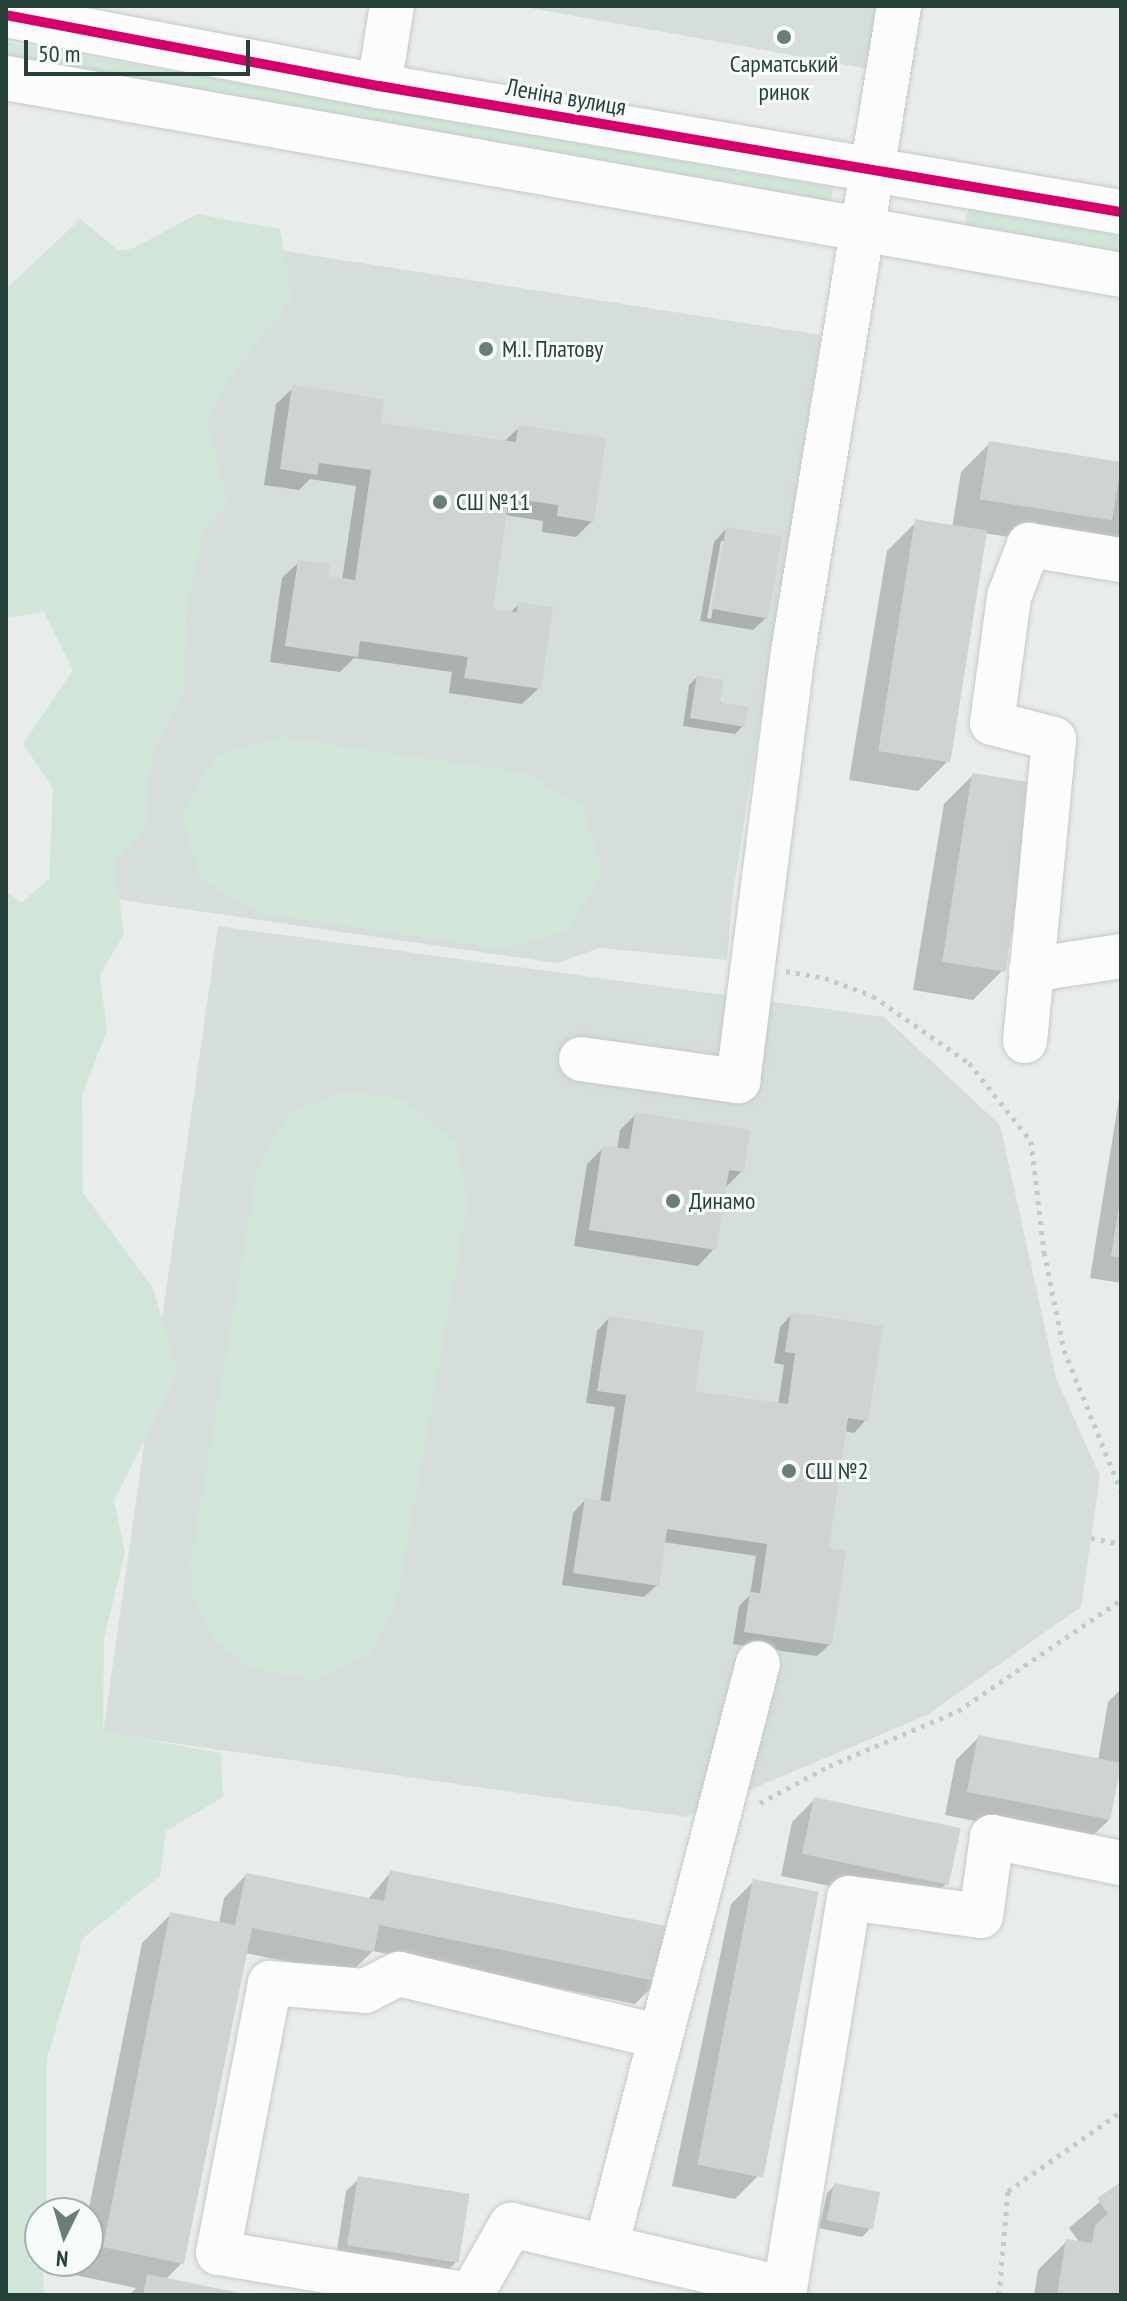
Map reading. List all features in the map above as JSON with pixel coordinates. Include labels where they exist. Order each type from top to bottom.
[{"type":"street","points":[[379,86],[392,6]]},
{"type":"street","points":[[581,1059],[738,1081],[793,652],[899,6]]},
{"type":"street","name":"Леніна вулиця","points":[[6,15],[379,86],[1121,212]]},
{"type":"street","points":[[6,78],[1121,275]]},
{"type":"street","points":[[1025,1041],[1054,739],[992,723],[1009,597],[1029,545],[1121,560]]},
{"type":"street","points":[[1031,970],[1121,956]]},
{"type":"street","points":[[606,2247],[758,1663]]},
{"type":"street","points":[[661,2037],[399,1974],[365,1991],[270,1983],[218,2253],[470,2295],[511,2225],[784,2292],[849,1898],[981,1916],[992,1837],[1121,1863]]},
{"type":"path","points":[[753,966],[825,978],[873,996],[969,1063],[1031,1141],[1044,1252],[1064,1350],[1121,1491]]},
{"type":"path","points":[[1091,1538],[1121,1544]]},
{"type":"path","points":[[715,1828],[829,1766],[958,1711],[1121,1600]]},
{"type":"path","points":[[999,2295],[1008,2191],[1121,2112]]},
{"type":"shaded area","name":"Сарматський ринок","points":[[519,6],[880,6],[869,69]]},
{"type":"shaded area","points":[[272,249],[821,335],[733,893],[727,960],[600,948],[557,963],[108,898],[221,320]]},
{"type":"shaded area","points":[[218,926],[884,1017],[1000,1125],[1056,1378],[1100,1476],[1081,1607],[927,1715],[686,1817],[103,1733]]},
{"type":"green space","points":[[6,42],[833,188],[830,209],[6,63]]},
{"type":"green space","points":[[968,209],[1121,236],[1117,256],[965,229]]},
{"type":"green space","points":[[197,214],[280,229],[292,300],[238,366],[207,419],[228,503],[203,531],[186,615],[185,690],[152,752],[145,829],[114,862],[124,934],[100,975],[107,1031],[82,1095],[83,1193],[153,1288],[178,1372],[114,1501],[125,1552],[104,1639],[103,1732],[221,1753],[223,1797],[166,1831],[160,1876],[83,1938],[47,2058],[47,2197],[24,2197],[24,2277],[43,2277],[44,2295],[6,2295],[6,891],[21,903],[49,879],[53,788],[23,744],[73,670],[44,612],[6,618],[6,289],[80,219],[119,251],[134,248]]},
{"type":"green space","points":[[281,737],[525,773],[584,807],[602,872],[568,931],[503,949],[259,913],[200,879],[182,814],[216,755]]},
{"type":"green space","points":[[348,1091],[402,1099],[456,1142],[468,1201],[396,1606],[369,1654],[317,1680],[251,1668],[211,1637],[194,1600],[190,1565],[259,1162],[290,1112]]},
{"type":"building","points":[[292,385],[384,399],[381,423],[516,442],[518,425],[606,438],[594,522],[557,516],[558,505],[509,498],[493,609],[517,612],[518,602],[553,607],[541,689],[464,678],[468,657],[360,641],[358,657],[285,646],[298,560],[330,564],[328,576],[355,580],[371,470],[319,463],[317,475],[280,469]]},
{"type":"building","points":[[989,441],[1121,462],[1112,520],[980,499]]},
{"type":"building","points":[[915,519],[987,530],[950,763],[878,751]]},
{"type":"building","points":[[726,527],[782,537],[768,619],[712,609]]},
{"type":"building","points":[[697,675],[724,680],[720,703],[748,706],[745,727],[690,718]]},
{"type":"building","points":[[972,773],[1035,783],[1005,972],[942,962]]},
{"type":"building","points":[[635,1112],[750,1130],[744,1172],[729,1170],[716,1250],[589,1230],[602,1146],[629,1149]]},
{"type":"building","points":[[1121,1206],[1121,1258],[1111,1256]]},
{"type":"building","points":[[791,1312],[883,1326],[868,1421],[848,1418],[829,1548],[846,1551],[832,1645],[744,1632],[750,1592],[760,1593],[767,1544],[667,1529],[659,1586],[573,1573],[585,1498],[610,1502],[626,1395],[597,1391],[609,1316],[704,1331],[695,1391],[788,1404],[795,1353],[785,1352]]},
{"type":"building","points":[[978,1735],[1121,1763],[1110,1820],[967,1792]]},
{"type":"building","points":[[814,1797],[961,1828],[949,1885],[802,1854]]},
{"type":"building","points":[[390,1870],[671,1927],[660,1982],[379,1925],[374,1952],[252,1928],[184,2264],[104,2247],[170,1912],[235,1925],[246,1873],[384,1901]]},
{"type":"building","points":[[753,1879],[819,1892],[763,2177],[697,2165]]},
{"type":"building","points":[[358,2176],[470,2194],[459,2263],[347,2245]]},
{"type":"building","points":[[1121,2182],[1121,2295],[1057,2295],[1066,2239],[1092,2243],[1095,2225],[1108,2214],[1097,2198]]},
{"type":"building","points":[[834,2183],[880,2192],[873,2229],[827,2220]]},
{"type":"building","points":[[147,2274],[245,2294],[245,2295],[143,2295]]},
{"type":"cycle path","points":[[6,15],[379,86],[1121,212]]},
{"type":"place","name":"Сарматський ринок","points":[[784,37]]},
{"type":"place","name":"М.І. Платову","points":[[486,349]]},
{"type":"place","name":"СШ №11","points":[[440,502]]},
{"type":"place","name":"Динамо","points":[[673,1201]]},
{"type":"place","name":"СШ №2","points":[[789,1471]]}]
